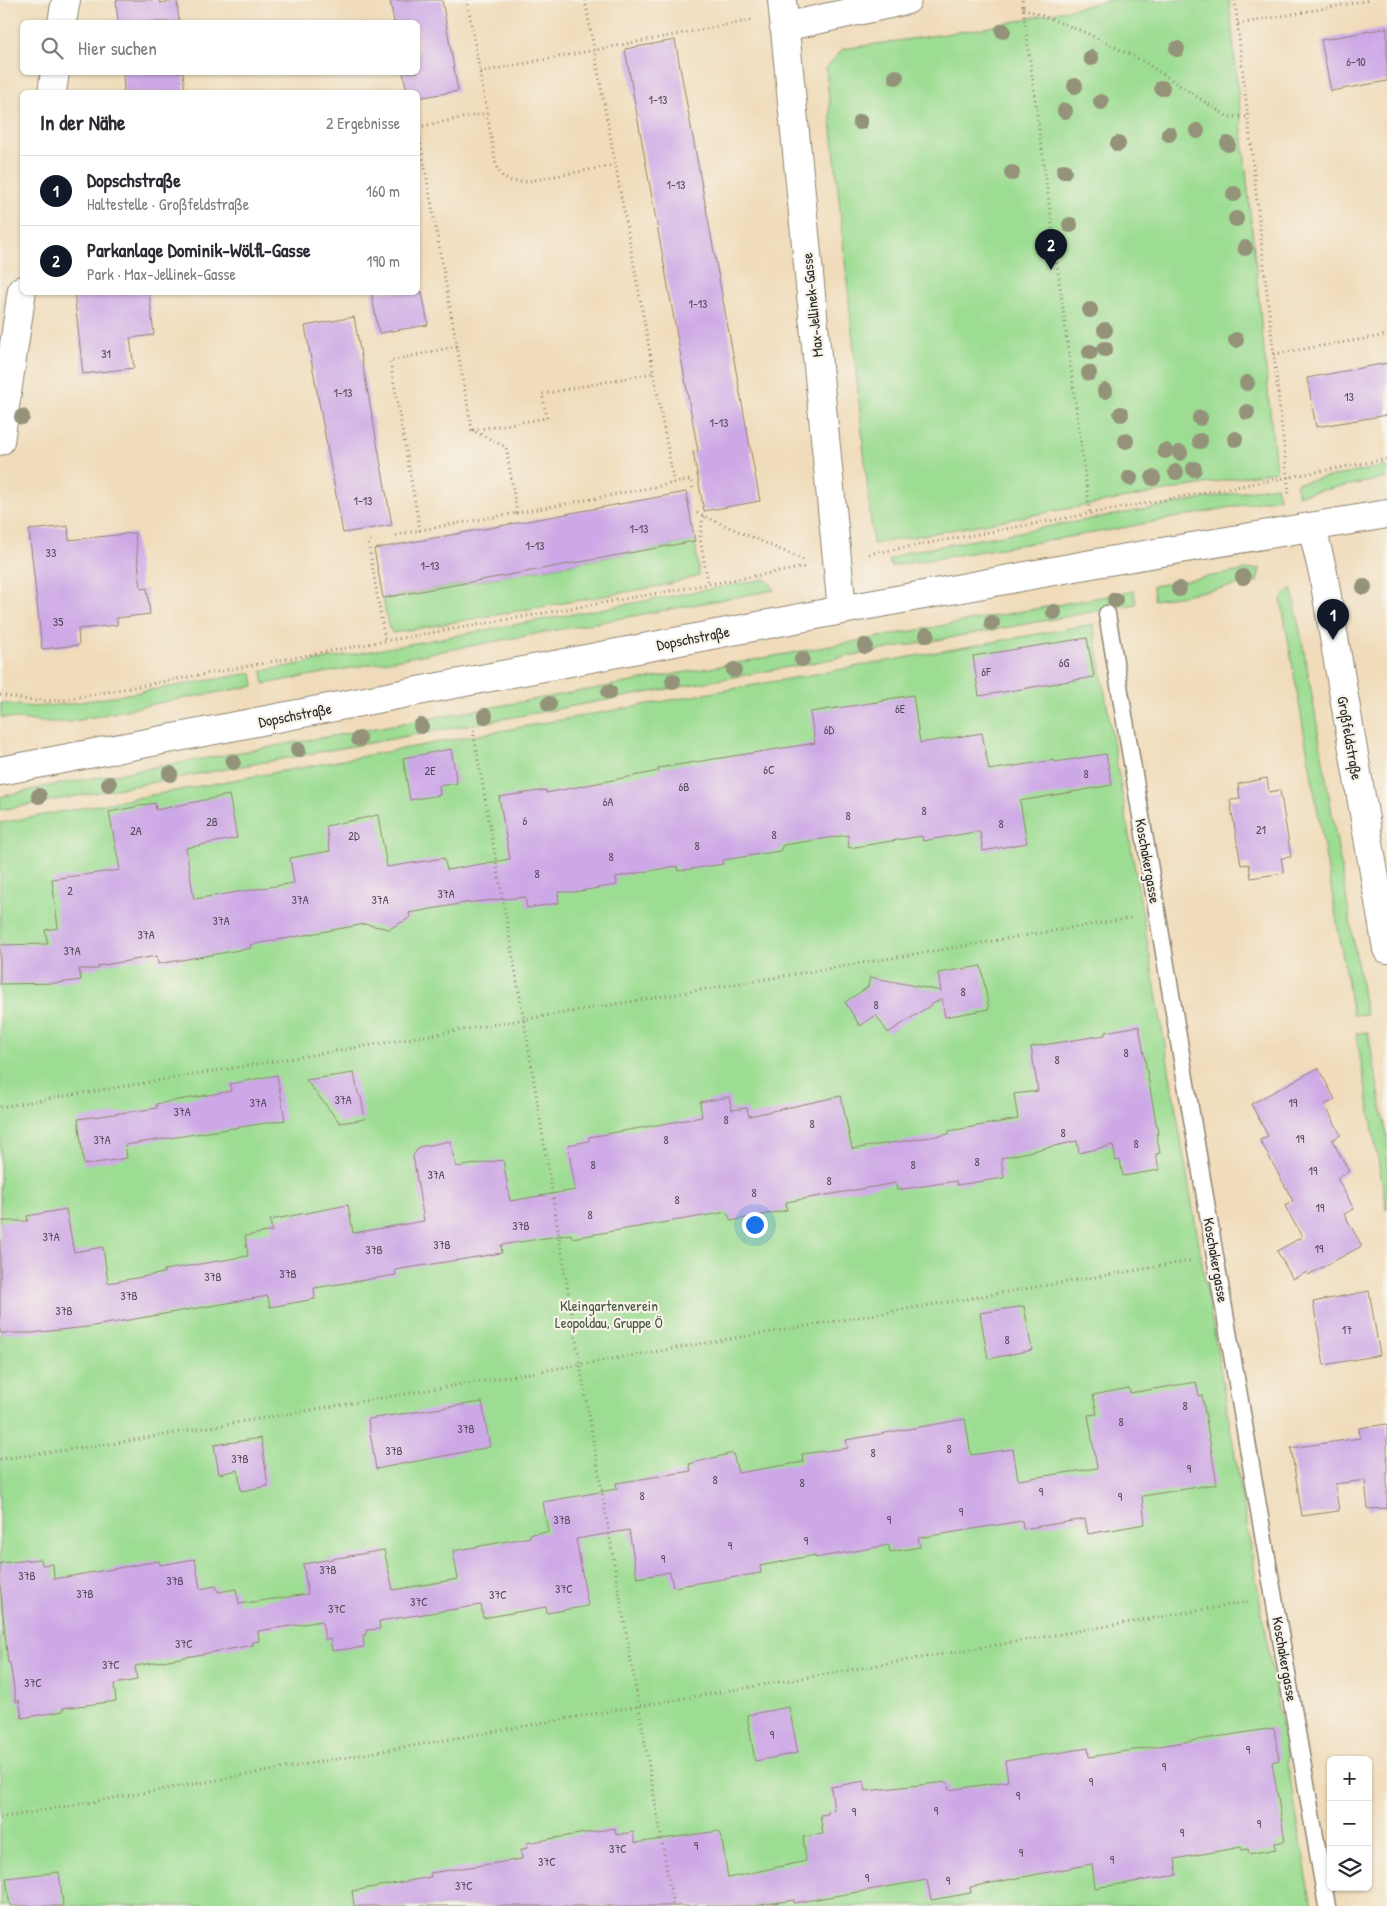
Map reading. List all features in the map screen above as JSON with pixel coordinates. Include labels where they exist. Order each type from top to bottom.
[{"type":"street","points":[[62,20],[66,0]]},
{"type":"street","points":[[783,14],[908,0]]},
{"type":"street","name":"Max-Jellinek-Gasse","points":[[783,14],[842,610]]},
{"type":"street","points":[[52,90],[55,75]]},
{"type":"street","points":[[0,441],[21,295]]},
{"type":"street","name":"Dopschstraße","points":[[0,772],[842,610],[1097,563],[1387,514]]},
{"type":"street","name":"Großfeldstraße","points":[[1312,527],[1323,573],[1387,949]]},
{"type":"lane","name":"Koschakergasse","points":[[1107,614],[1215,1256],[1328,1906]]},
{"type":"path","points":[[467,0],[496,166],[500,175],[506,180],[524,182],[615,165]]},
{"type":"path","points":[[585,0],[674,484]]},
{"type":"path","points":[[1022,0],[1090,513]]},
{"type":"path","points":[[1236,0],[1289,494]]},
{"type":"path","points":[[1238,24],[1370,0]]},
{"type":"path","points":[[1023,8],[1084,32],[1141,60],[1228,118],[1248,118]]},
{"type":"path","points":[[480,72],[783,14]]},
{"type":"path","points":[[420,128],[487,113]]},
{"type":"path","points":[[420,139],[472,430]]},
{"type":"path","points":[[1274,354],[1387,335]]},
{"type":"path","points":[[420,530],[390,362],[457,346]]},
{"type":"path","points":[[472,430],[547,418],[542,394],[653,373]]},
{"type":"path","points":[[472,430],[506,447],[517,513]]},
{"type":"path","points":[[837,560],[1387,459]]},
{"type":"path","points":[[396,535],[691,480],[693,490]]},
{"type":"path","points":[[0,695],[34,701],[63,700],[385,640],[815,565],[697,513]]},
{"type":"path","points":[[703,516],[700,538],[708,583]]},
{"type":"path","points":[[370,541],[368,541],[385,640]]},
{"type":"path","points":[[472,730],[524,1020],[580,1364],[673,1906]]},
{"type":"path","points":[[0,1107],[1157,914]]},
{"type":"path","points":[[0,1459],[116,1443],[1215,1256]]},
{"type":"path","points":[[0,1818],[639,1706],[1275,1598]]},
{"type":"green space","points":[[1111,0],[1229,0],[1276,471],[873,544],[826,68],[843,49],[985,28]]},
{"type":"green space","points":[[1387,466],[1387,478],[1297,495],[1297,483]]},
{"type":"green space","points":[[1276,486],[1279,498],[1111,530],[891,566],[889,560],[907,552]]},
{"type":"green space","points":[[695,541],[699,576],[660,586],[392,633],[388,626],[383,599]]},
{"type":"green space","points":[[1260,568],[1257,582],[1154,600],[1153,586]]},
{"type":"green space","points":[[765,579],[774,590],[264,684],[262,671]]},
{"type":"green space","points":[[1292,588],[1366,1014],[1353,1015],[1281,599]]},
{"type":"green space","points":[[1134,591],[1136,604],[0,810],[0,797],[48,786]]},
{"type":"green space","name":"Kleingartenverein Leopoldau, Gruppe Ö","points":[[1093,624],[1312,1906],[0,1906],[0,823]]},
{"type":"green space","points":[[252,673],[254,686],[153,704],[70,722],[43,722],[1,717],[1,703],[33,707],[69,704]]},
{"type":"green space","points":[[1368,1032],[1387,1137],[1387,1210],[1356,1033]]},
{"type":"building","points":[[116,0],[159,0],[160,3],[177,1],[179,20],[118,20]]},
{"type":"building","points":[[390,0],[442,0],[458,91],[420,98],[420,90],[407,90],[404,75],[420,75],[420,20],[394,20]]},
{"type":"building","points":[[1387,28],[1387,81],[1331,91],[1321,40]]},
{"type":"building","points":[[675,40],[760,501],[704,511],[693,452],[698,451],[625,49]]},
{"type":"building","points":[[123,75],[183,75],[185,90],[124,90]]},
{"type":"building","points":[[420,292],[422,292],[428,325],[379,333],[372,295],[420,295]]},
{"type":"building","points":[[74,295],[149,295],[154,335],[130,338],[134,368],[83,374]]},
{"type":"building","points":[[354,317],[392,525],[343,533],[305,326]]},
{"type":"building","points":[[1387,363],[1387,415],[1316,427],[1307,378]]},
{"type":"building","points":[[686,492],[695,541],[383,598],[374,549]]},
{"type":"building","points":[[68,526],[69,540],[135,533],[141,589],[147,588],[150,614],[117,618],[117,625],[78,629],[79,645],[42,649],[29,530]]},
{"type":"building","points":[[1087,638],[1094,677],[979,696],[973,656]]},
{"type":"building","points":[[913,695],[920,743],[982,733],[989,770],[1106,754],[1112,785],[1020,801],[1027,843],[983,851],[980,831],[923,841],[922,836],[849,848],[848,835],[783,845],[780,851],[723,860],[723,864],[678,871],[677,866],[616,877],[617,885],[574,892],[558,892],[559,903],[527,908],[525,897],[465,903],[409,913],[410,918],[389,929],[365,924],[250,945],[251,948],[158,964],[157,956],[98,966],[98,969],[79,969],[81,980],[58,983],[0,984],[0,945],[48,944],[45,930],[58,928],[52,879],[120,870],[109,812],[155,803],[156,810],[229,795],[237,838],[186,848],[194,899],[294,883],[290,858],[330,851],[326,826],[378,815],[387,867],[444,858],[447,870],[510,859],[499,797],[546,790],[546,793],[659,771],[658,768],[815,743],[810,712]]},
{"type":"building","points":[[451,749],[457,783],[439,786],[440,795],[410,800],[403,758]]},
{"type":"building","points":[[1267,778],[1269,792],[1280,790],[1291,857],[1281,858],[1284,873],[1251,878],[1249,864],[1241,865],[1230,800],[1240,799],[1238,784]]},
{"type":"building","points":[[981,966],[989,1009],[945,1017],[942,998],[888,1033],[876,1015],[860,1026],[845,1002],[868,987],[870,977],[941,991],[938,973]]},
{"type":"building","points":[[1139,1026],[1158,1134],[1156,1134],[1160,1153],[1156,1154],[1159,1170],[1123,1176],[1120,1160],[1116,1161],[1113,1145],[1079,1153],[1077,1141],[1001,1158],[1004,1178],[957,1185],[956,1181],[897,1190],[896,1183],[786,1202],[787,1210],[731,1221],[727,1212],[572,1238],[571,1234],[501,1245],[502,1253],[395,1270],[396,1275],[314,1288],[315,1299],[270,1307],[268,1296],[88,1327],[31,1333],[0,1333],[0,1221],[28,1221],[27,1216],[66,1209],[74,1252],[103,1247],[108,1283],[164,1273],[164,1270],[248,1256],[245,1236],[272,1231],[270,1220],[348,1205],[353,1233],[424,1221],[413,1156],[419,1147],[450,1141],[456,1167],[503,1160],[510,1201],[575,1190],[568,1145],[589,1141],[589,1137],[702,1117],[700,1102],[729,1097],[732,1110],[747,1108],[749,1116],[841,1096],[852,1149],[949,1134],[949,1131],[1018,1119],[1014,1094],[1038,1091],[1031,1047],[1105,1035],[1105,1032]]},
{"type":"building","points":[[1318,1068],[1335,1099],[1325,1105],[1341,1135],[1332,1140],[1349,1171],[1337,1178],[1354,1209],[1344,1214],[1362,1246],[1308,1275],[1307,1272],[1293,1279],[1277,1251],[1302,1237],[1285,1206],[1293,1201],[1260,1140],[1268,1136],[1251,1104]]},
{"type":"building","points":[[354,1073],[365,1119],[340,1123],[306,1080]]},
{"type":"building","points":[[277,1075],[285,1120],[125,1145],[127,1158],[84,1165],[78,1119],[157,1108],[156,1104],[231,1091],[230,1084]]},
{"type":"building","points":[[1369,1291],[1380,1355],[1324,1365],[1313,1302]]},
{"type":"building","points":[[1024,1306],[1032,1350],[988,1359],[980,1313]]},
{"type":"building","points":[[1196,1382],[1199,1396],[1202,1395],[1217,1484],[1142,1496],[1145,1524],[1088,1534],[1085,1519],[1023,1529],[1022,1521],[918,1538],[920,1547],[890,1552],[889,1545],[815,1558],[815,1555],[760,1566],[761,1573],[673,1587],[670,1572],[637,1578],[629,1530],[576,1539],[588,1606],[547,1613],[546,1607],[483,1618],[481,1605],[379,1621],[380,1629],[366,1630],[366,1635],[363,1635],[364,1647],[332,1651],[330,1639],[325,1640],[322,1621],[258,1631],[259,1641],[252,1642],[253,1645],[135,1666],[137,1680],[114,1684],[116,1701],[63,1708],[63,1711],[22,1718],[19,1700],[16,1702],[10,1663],[8,1663],[0,1585],[0,1563],[41,1559],[42,1565],[53,1564],[54,1579],[159,1561],[160,1565],[195,1559],[200,1589],[216,1586],[218,1592],[236,1589],[239,1604],[308,1594],[303,1564],[384,1550],[393,1590],[458,1579],[453,1551],[530,1537],[530,1534],[548,1532],[543,1502],[617,1489],[616,1483],[691,1471],[689,1464],[733,1453],[738,1473],[803,1462],[802,1454],[848,1448],[846,1440],[965,1419],[971,1455],[1013,1449],[1018,1480],[1097,1468],[1088,1415],[1097,1414],[1093,1395],[1129,1388],[1130,1393]]},
{"type":"building","points":[[482,1402],[490,1447],[376,1469],[368,1419]]},
{"type":"building","points":[[1387,1424],[1387,1508],[1368,1509],[1365,1480],[1335,1484],[1339,1511],[1302,1516],[1291,1448],[1360,1438],[1359,1428]]},
{"type":"building","points":[[261,1438],[268,1486],[241,1491],[238,1470],[219,1474],[214,1445]]},
{"type":"building","points":[[789,1707],[798,1753],[755,1761],[747,1715]]},
{"type":"building","points":[[1274,1728],[1279,1760],[1272,1762],[1285,1841],[1275,1843],[1276,1849],[1249,1854],[1248,1849],[1242,1850],[1241,1847],[1175,1859],[1177,1875],[1095,1888],[1092,1864],[970,1887],[971,1893],[931,1900],[927,1880],[794,1903],[794,1900],[753,1906],[354,1906],[352,1891],[431,1877],[430,1873],[522,1859],[521,1850],[527,1848],[526,1843],[615,1828],[616,1835],[633,1832],[635,1843],[719,1831],[728,1878],[806,1861],[803,1837],[823,1834],[820,1815],[828,1814],[828,1811],[834,1810],[831,1787],[864,1781],[866,1791],[947,1782],[949,1790],[1008,1781],[1005,1761],[1088,1748],[1089,1757]]},
{"type":"building","points":[[59,1872],[63,1906],[10,1906],[6,1878]]},
{"type":"place","name":"Parkanlage Dominik-Wölfl-Gasse","points":[[1051,270]]},
{"type":"place","name":"Dopschstraße","points":[[1333,640]]}]
